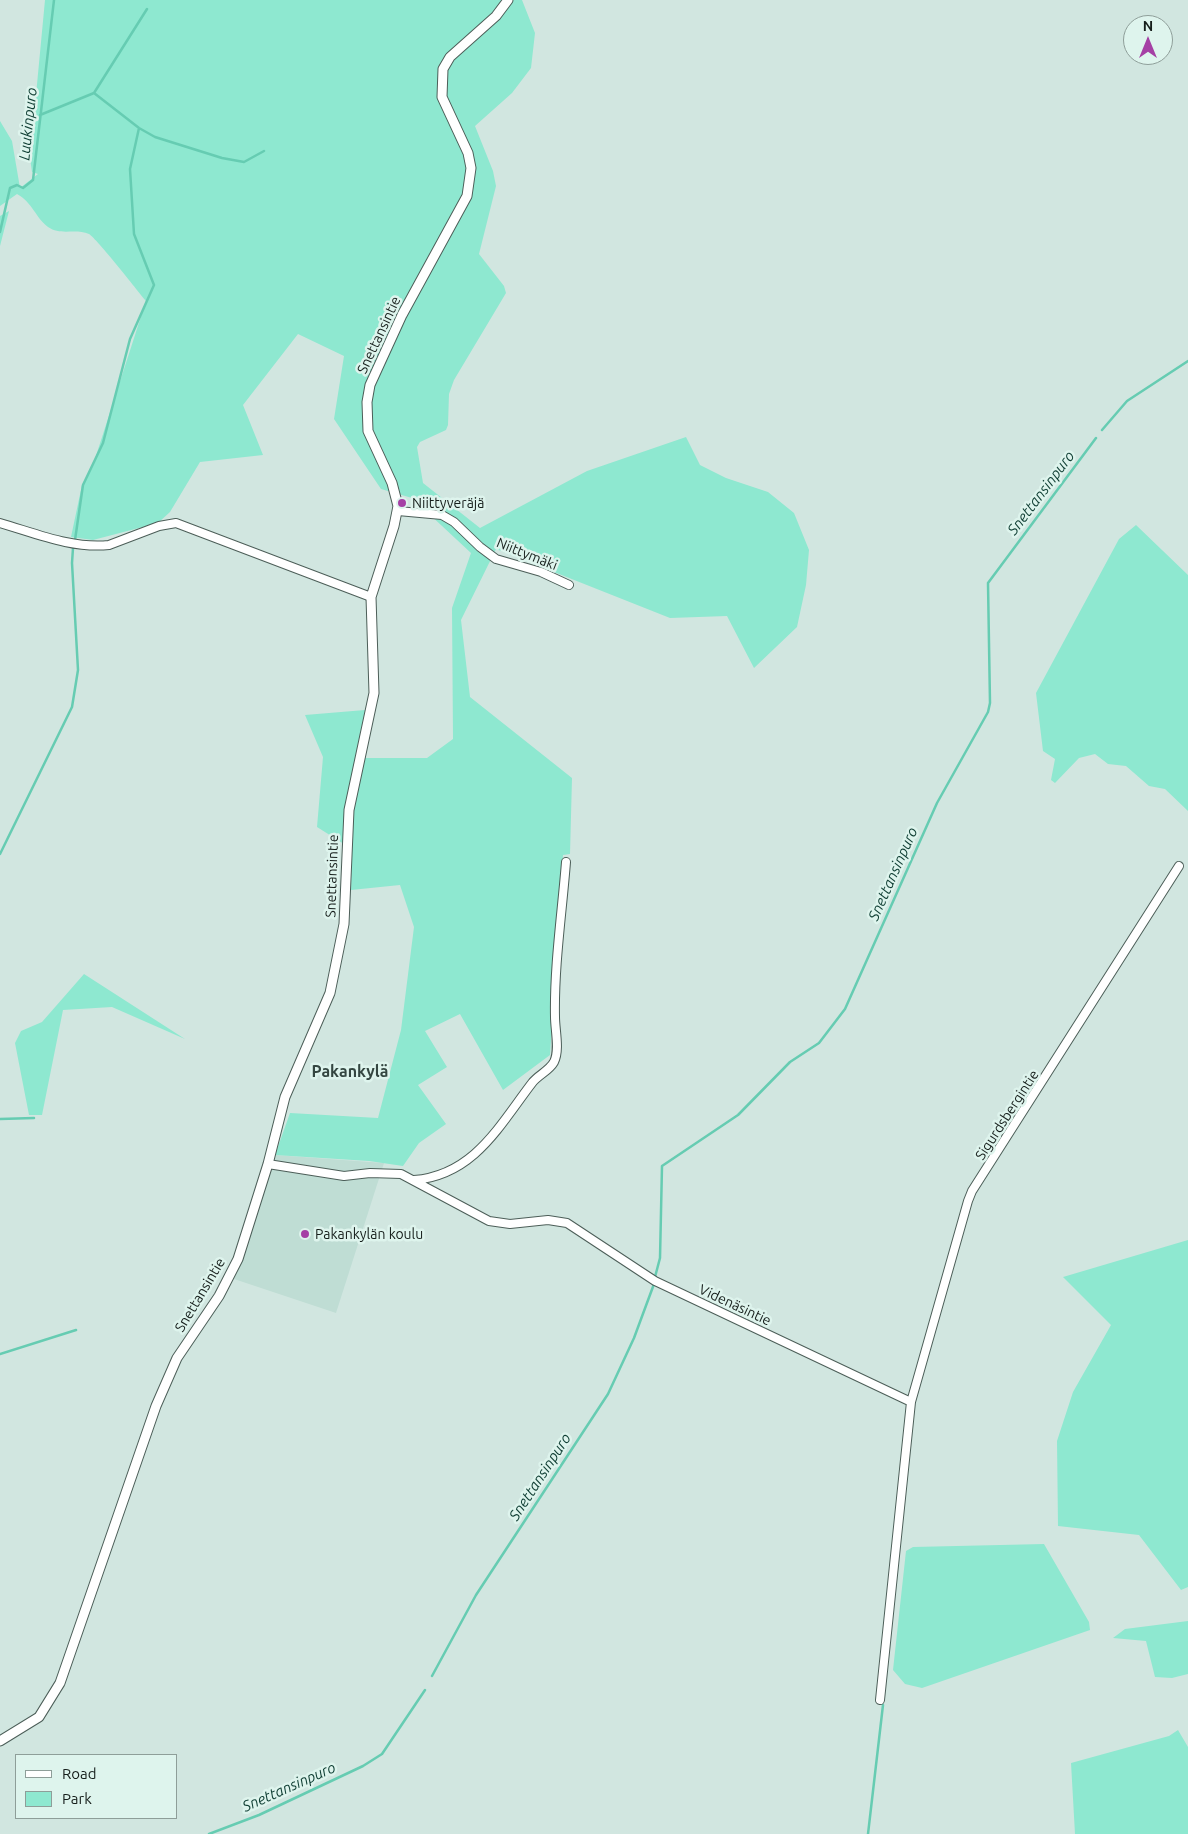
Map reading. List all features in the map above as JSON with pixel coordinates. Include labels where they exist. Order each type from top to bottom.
[{"type":"street","name":"Snettansintie","points":[[0,1742],[39,1717],[60,1683],[156,1406],[177,1358],[229,1280],[238,1259],[268,1164],[285,1097],[330,993],[344,924],[349,810],[374,694],[371,597],[398,511],[394,489],[368,431],[366,415],[370,385],[402,315],[468,196],[471,183],[468,153],[442,97],[443,70],[450,57],[496,16],[508,0]]},
{"type":"street","name":"Niittymäki","points":[[398,511],[442,515],[454,522],[480,547],[496,559],[541,572],[569,585]]},
{"type":"street","points":[[0,523],[73,544],[101,546],[110,545],[159,526],[176,524],[371,597]]},
{"type":"street","points":[[412,1180],[434,1178],[452,1171],[473,1156],[486,1144],[536,1078],[554,1062],[556,1048],[555,992],[566,862]]},
{"type":"street","name":"Sigurdsbergintie","points":[[912,1402],[972,1191],[1179,866]]},
{"type":"street","name":"Videnäsintie","points":[[268,1164],[344,1176],[370,1173],[401,1174],[489,1221],[510,1224],[548,1220],[567,1223],[656,1281],[912,1402]]},
{"type":"street","points":[[880,1700],[912,1402]]},
{"type":"shaded area","name":"Pakankylän koulu","points":[[275,1155],[384,1163],[336,1313],[234,1279]]},
{"type":"green space","points":[[45,0],[522,0],[535,33],[531,68],[512,93],[475,126],[493,171],[496,186],[479,254],[504,286],[506,293],[454,380],[449,394],[448,425],[446,430],[420,442],[417,447],[423,483],[480,528],[587,471],[686,437],[700,465],[726,478],[768,492],[794,513],[809,550],[806,585],[797,627],[754,668],[727,616],[670,618],[496,549],[461,620],[470,697],[572,778],[570,854],[563,855],[550,1055],[503,1090],[460,1014],[425,1031],[447,1067],[418,1085],[446,1124],[419,1143],[403,1166],[369,1161],[275,1155],[290,1113],[378,1118],[401,1030],[414,927],[400,885],[351,890],[352,849],[317,827],[323,757],[305,715],[365,710],[355,758],[427,758],[453,739],[452,608],[471,553],[412,498],[381,489],[334,419],[344,356],[298,334],[243,405],[263,455],[200,462],[170,512],[158,523],[93,540],[71,537],[82,485],[93,465],[146,301],[108,254],[89,234],[53,230],[17,194],[0,206],[0,121],[12,141],[20,188],[38,174],[32,172],[30,158]]},
{"type":"green space","points":[[9,211],[0,246],[0,216]]},
{"type":"green space","points":[[1136,525],[1188,575],[1188,811],[1165,789],[1149,786],[1126,766],[1108,764],[1095,754],[1079,758],[1055,783],[1051,780],[1055,759],[1043,751],[1036,693],[1119,539]]},
{"type":"green space","points":[[84,974],[185,1039],[112,1007],[63,1010],[42,1115],[29,1115],[15,1043],[21,1031],[42,1022]]},
{"type":"green space","points":[[1188,1240],[1188,1587],[1181,1590],[1139,1535],[1058,1526],[1057,1441],[1073,1392],[1111,1325],[1063,1277]]},
{"type":"green space","points":[[1044,1544],[1089,1622],[1090,1630],[922,1688],[905,1684],[893,1670],[906,1551],[913,1547]]},
{"type":"green space","points":[[1188,1621],[1188,1674],[1172,1678],[1155,1677],[1146,1641],[1113,1638],[1125,1629]]},
{"type":"green space","points":[[1178,1730],[1188,1747],[1188,1834],[1075,1834],[1071,1763],[1169,1736]]},
{"type":"waterway","name":"Luukinpuro","points":[[0,232],[10,188],[17,185],[23,188],[33,180],[54,0]]},
{"type":"waterway","points":[[94,93],[147,9]]},
{"type":"waterway","points":[[40,115],[94,93],[139,128],[155,137],[222,158],[244,162],[264,151]]},
{"type":"waterway","points":[[75,540],[83,485],[103,443],[130,339],[154,285],[134,234],[130,169],[139,128]]},
{"type":"waterway","name":"Snettansinpuro","points":[[1102,430],[1127,401],[1188,361]]},
{"type":"waterway","name":"Snettansinpuro","points":[[655,1277],[660,1258],[662,1166],[738,1115],[790,1062],[819,1043],[845,1009],[937,803],[988,712],[990,703],[988,583],[1096,438]]},
{"type":"waterway","points":[[0,854],[72,707],[78,670],[72,563],[73,548]]},
{"type":"waterway","points":[[0,1119],[34,1118]]},
{"type":"waterway","name":"Snettansinpuro","points":[[432,1676],[476,1595],[608,1394],[634,1338],[654,1284]]},
{"type":"waterway","points":[[0,1354],[76,1330]]},
{"type":"waterway","name":"Snettansinpuro","points":[[209,1834],[259,1815],[363,1766],[382,1754],[425,1690]]},
{"type":"waterway","points":[[868,1834],[883,1705]]},
{"type":"place","name":"Niittyveräjä","points":[[402,503]]},
{"type":"place","name":"Pakankylän koulu","points":[[305,1234]]},
{"type":"district","name":"Pakankylä","points":[[350,1072]]}]
